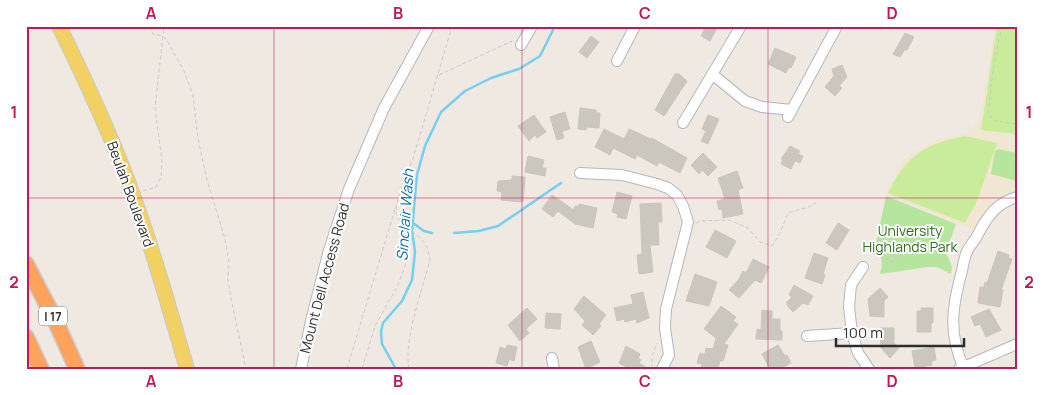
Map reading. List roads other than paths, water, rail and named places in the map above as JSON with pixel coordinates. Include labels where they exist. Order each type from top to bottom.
[{"type":"highway","name":"I 17","points":[[26,264],[55,320],[77,369]]},
{"type":"highway","name":"I 17","points":[[26,338],[41,369]]},
{"type":"main road","name":"Beulah Boulevard","points":[[59,26],[94,98],[133,194],[187,369]]},
{"type":"street","name":"Mount Dell Access Road","points":[[301,369],[329,250],[349,189],[384,108],[429,26]]},
{"type":"street","points":[[617,61],[635,26]]},
{"type":"street","points":[[682,123],[741,26]]},
{"type":"street","points":[[712,74],[745,101],[790,114],[837,26]]},
{"type":"street","points":[[522,45],[530,29]]},
{"type":"street","points":[[580,173],[622,175],[657,184],[668,188],[677,195],[684,206],[688,222],[666,309],[665,328],[669,355],[662,369]]},
{"type":"street","points":[[1017,196],[1002,203],[992,212],[966,253],[952,312],[956,348],[962,368],[1017,344]]},
{"type":"street","points":[[863,267],[852,285],[849,307],[852,333],[858,353],[869,369]]},
{"type":"street","points":[[807,336],[852,333]]},
{"type":"waterway","name":"Sinclair Wash","points":[[396,369],[382,344],[381,331],[383,323],[402,301],[412,280],[415,252],[412,230],[417,175],[425,146],[441,112],[465,91],[491,78],[519,69],[540,56],[555,26]]},
{"type":"waterway","points":[[454,233],[479,231],[498,226],[561,183]]},
{"type":"waterway","points":[[413,223],[424,231],[432,233]]},
{"type":"park label","name":"University Highlands Park","points":[[910,238]]}]
